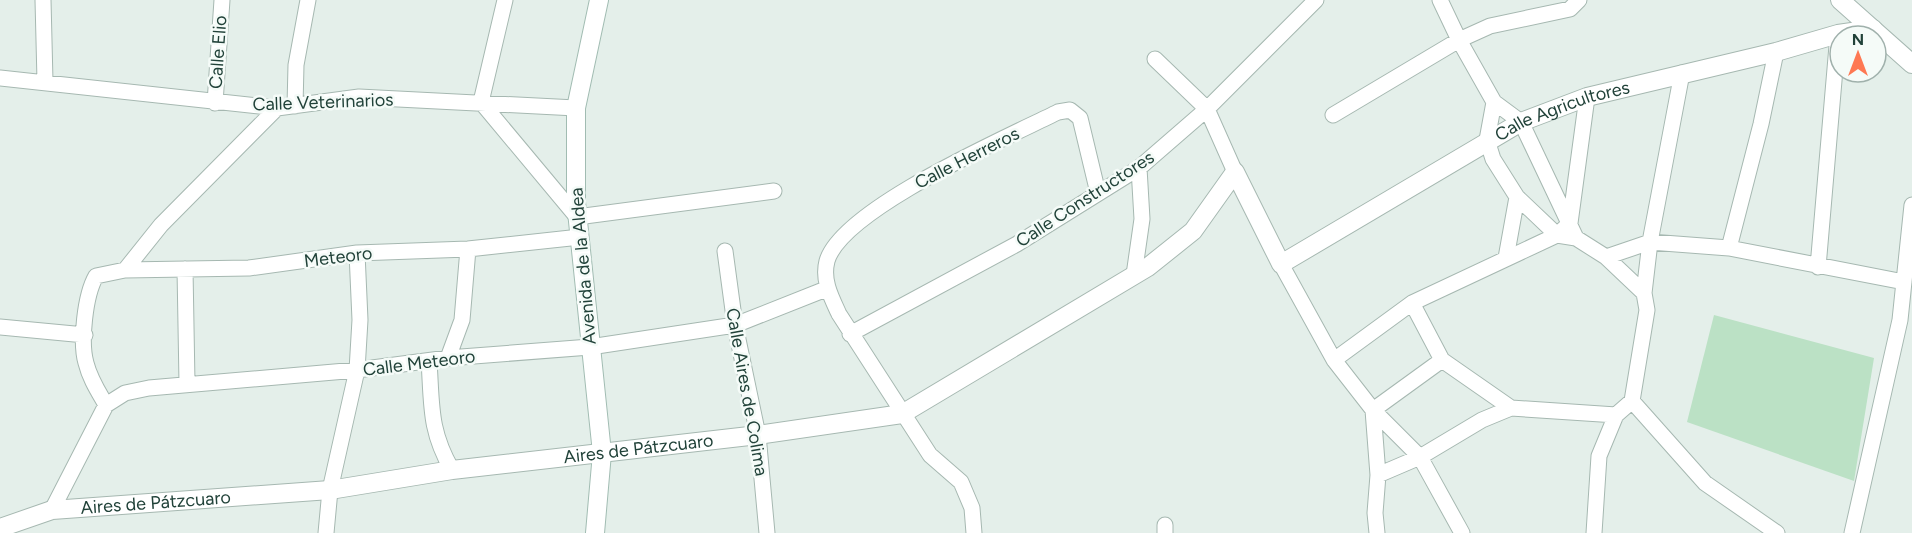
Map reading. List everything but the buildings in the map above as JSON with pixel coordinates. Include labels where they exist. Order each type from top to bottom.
[{"type":"street","points":[[43,0],[45,81]]},
{"type":"street","name":"Calle Elio","points":[[215,103],[222,0]]},
{"type":"street","points":[[295,106],[296,64],[308,0]]},
{"type":"street","points":[[505,0],[481,102],[577,216],[774,191]]},
{"type":"street","name":"Avenida de la Aldea","points":[[595,533],[602,453],[577,216],[576,108],[599,0]]},
{"type":"street","name":"Calle Constructores","points":[[850,334],[1017,244],[1139,168],[1207,109],[1317,0]]},
{"type":"street","points":[[1440,0],[1459,40],[1494,102],[1521,122],[1576,238]]},
{"type":"street","points":[[1333,115],[1459,40],[1490,26],[1570,9],[1579,0]]},
{"type":"street","points":[[1840,0],[1867,24]]},
{"type":"street","name":"Calle Agricultores","points":[[1281,264],[1487,140],[1521,122],[1587,97],[1776,52],[1828,37]]},
{"type":"street","points":[[1888,42],[1912,64]]},
{"type":"street","points":[[1729,248],[1761,124],[1776,52]]},
{"type":"street","points":[[1155,59],[1207,109],[1235,172],[1281,264],[1334,360],[1373,410],[1420,457],[1462,533]]},
{"type":"street","points":[[1594,533],[1599,456],[1616,415],[1632,401],[1647,310],[1644,293],[1650,242],[1682,73]]},
{"type":"street","name":"Calle Veterinarios","points":[[0,78],[45,81],[215,103],[277,108],[359,97],[576,108]]},
{"type":"street","points":[[1818,267],[1834,84]]},
{"type":"street","points":[[1334,360],[1413,303],[1557,235],[1570,223],[1587,97]]},
{"type":"street","points":[[1494,102],[1487,140],[1493,159],[1517,197],[1557,235],[1576,238],[1606,257],[1644,293]]},
{"type":"street","points":[[125,270],[161,225],[277,108]]},
{"type":"street","name":"Calle Herreros","points":[[826,289],[827,261],[843,237],[897,194],[1058,112],[1070,110],[1080,118],[1098,193]]},
{"type":"street","points":[[1134,275],[1142,219],[1139,168]]},
{"type":"street","name":"Aires de Pátzcuaro","points":[[0,528],[52,510],[330,490],[452,470],[758,435],[903,414],[1148,267],[1193,231],[1235,172]]},
{"type":"street","points":[[1506,258],[1517,197]]},
{"type":"street","points":[[1852,533],[1906,322],[1904,282],[1912,205]]},
{"type":"street","name":"Meteoro","points":[[85,335],[89,287],[96,276],[125,270],[249,268],[357,254],[468,249],[580,237]]},
{"type":"street","points":[[1606,257],[1650,242],[1729,248],[1904,282]]},
{"type":"street","points":[[448,358],[462,320],[468,249]]},
{"type":"street","name":"Calle Aires de Colima","points":[[725,251],[735,325],[758,435],[767,533]]},
{"type":"street","points":[[326,533],[330,490],[357,370],[360,320],[357,254]]},
{"type":"street","points":[[185,269],[187,384]]},
{"type":"street","points":[[826,289],[850,334],[930,455],[961,482],[972,508],[974,533]]},
{"type":"street","name":"Calle Meteoro","points":[[106,405],[125,393],[187,384],[357,370],[448,358],[590,347],[735,325],[826,289]]},
{"type":"street","points":[[1413,303],[1442,360],[1511,408]]},
{"type":"street","points":[[0,327],[85,335],[85,360],[91,379],[106,405],[52,510]]},
{"type":"street","points":[[1373,410],[1442,360]]},
{"type":"street","points":[[429,361],[433,427],[438,446],[452,470]]},
{"type":"street","points":[[1632,401],[1705,483],[1777,533]]},
{"type":"street","points":[[1378,475],[1420,457],[1482,420],[1511,408],[1616,415]]},
{"type":"street","points":[[1373,410],[1378,475],[1375,513],[1377,533]]},
{"type":"green space","points":[[1714,315],[1874,358],[1854,481],[1687,422]]}]
